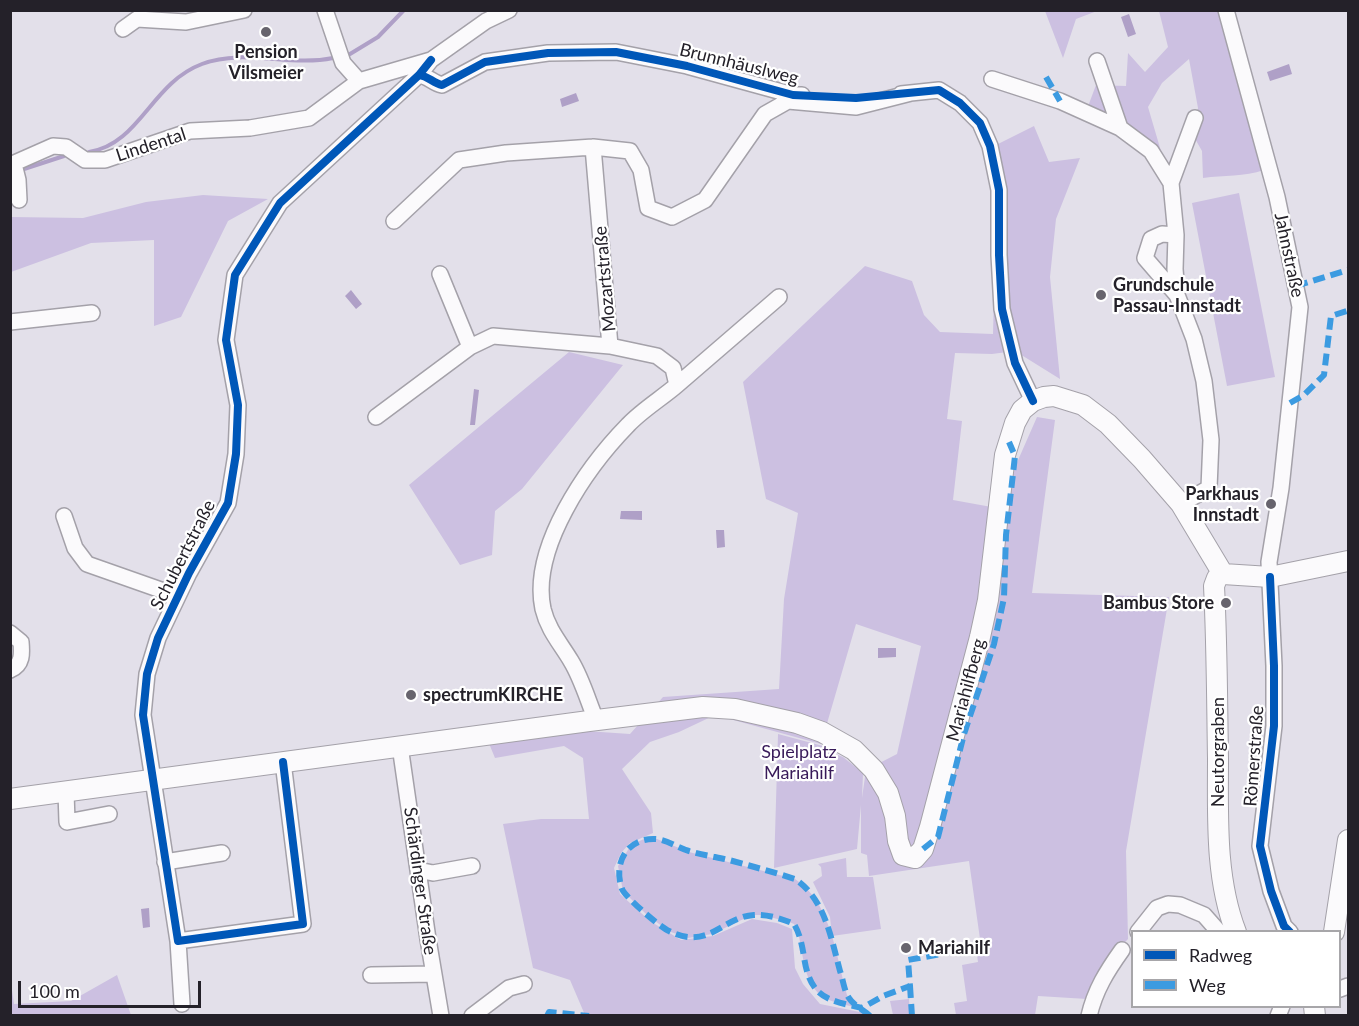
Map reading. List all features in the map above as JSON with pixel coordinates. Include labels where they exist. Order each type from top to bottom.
[{"type":"main road","points":[[1033,401],[1054,396],[1083,405],[1108,424],[1181,504],[1223,574],[1270,577],[1348,561]]},
{"type":"main road","name":"Mariahilfberg","points":[[596,720],[702,707],[735,709],[765,715],[822,732],[854,750],[874,770],[888,793],[895,816],[900,849],[903,855],[915,858],[923,849],[930,828],[986,609],[1005,455],[1015,423],[1022,410],[1033,401]]},
{"type":"main road","name":"Neutorgraben","points":[[1223,574],[1217,578],[1214,586],[1217,644],[1218,831],[1224,884],[1236,930]]},
{"type":"main road","points":[[10,799],[596,720]]},
{"type":"main road","points":[[1334,930],[1348,840]]},
{"type":"street","points":[[123,29],[137,19],[186,22],[244,10]]},
{"type":"street","points":[[325,10],[343,63],[359,81]]},
{"type":"street","name":"Lindental","points":[[12,164],[53,146],[66,147],[85,160],[105,160],[190,131],[250,128],[309,118],[359,81],[431,60],[486,21],[509,10]]},
{"type":"street","name":"Jahnstraße","points":[[1226,10],[1277,197],[1300,307],[1281,488],[1269,562],[1270,577]]},
{"type":"street","name":"Brunnhäuslweg","points":[[419,75],[428,76],[442,85],[485,62],[548,53],[616,52],[687,66],[793,95],[856,98],[939,90],[960,103],[980,123],[990,146],[999,190],[1002,309],[1015,363],[1033,401]]},
{"type":"street","name":"Schubertstraße","points":[[182,1004],[178,941],[143,715],[147,674],[158,638],[228,503],[236,454],[238,405],[226,339],[235,275],[280,203],[419,75],[431,60]]},
{"type":"street","points":[[1097,62],[1120,128]]},
{"type":"street","points":[[992,79],[1060,101],[1120,128],[1151,151],[1171,183]]},
{"type":"street","points":[[393,221],[459,160],[506,153],[593,147],[630,151],[641,170],[648,208],[672,217],[705,200],[765,114],[788,101],[856,107],[911,93]]},
{"type":"street","points":[[1181,504],[1209,488],[1211,440],[1204,381],[1194,339],[1177,295],[1175,269],[1176,235],[1171,183],[1195,118]]},
{"type":"street","name":"Mozartstraße","points":[[593,147],[610,346],[657,356],[673,368],[678,385]]},
{"type":"street","points":[[12,164],[18,180],[19,200]]},
{"type":"street","points":[[1176,235],[1162,234],[1151,239],[1145,258],[1177,295]]},
{"type":"street","points":[[440,274],[470,347]]},
{"type":"street","points":[[596,720],[572,663],[553,636],[543,609],[542,581],[547,551],[564,511],[586,476],[629,423],[678,385],[779,297]]},
{"type":"street","points":[[10,322],[92,314]]},
{"type":"street","points":[[376,417],[470,347],[493,336],[610,346]]},
{"type":"street","points":[[64,516],[75,548],[87,564],[178,596]]},
{"type":"street","name":"Römerstraße","points":[[1270,577],[1274,726],[1260,846],[1272,891],[1284,926],[1288,930]]},
{"type":"street","points":[[10,633],[21,642],[22,652],[21,661],[10,670]]},
{"type":"street","name":"Schärdinger Straße","points":[[400,746],[441,1016]]},
{"type":"street","points":[[178,941],[303,924],[283,762]]},
{"type":"street","points":[[66,792],[67,822],[110,814]]},
{"type":"street","points":[[165,862],[222,854]]},
{"type":"street","points":[[418,870],[434,873],[472,866]]},
{"type":"street","points":[[1139,930],[1157,908],[1168,904],[1180,905],[1204,915],[1217,930]]},
{"type":"street","points":[[1089,1016],[1093,998],[1105,974],[1130,941]]},
{"type":"street","points":[[1105,974],[1117,974],[1122,969]]},
{"type":"street","points":[[371,975],[434,974]]},
{"type":"street","points":[[472,1016],[509,988],[524,984]]},
{"type":"green space","points":[[1045,11],[1097,11],[1076,19],[1063,58]]},
{"type":"green space","points":[[1159,11],[1219,11],[1264,170],[1241,175],[1203,178],[1202,151],[1194,137],[1198,108],[1189,59],[1162,83],[1148,107],[1163,158],[1087,109],[1096,85],[1126,86],[1128,53],[1145,72],[1168,47]]},
{"type":"green space","name":"Spielplatz Mariahilf","points":[[1034,126],[1049,162],[1080,158],[1056,219],[1050,277],[1060,379],[1015,351],[992,354],[955,353],[947,419],[962,421],[953,500],[997,508],[1037,417],[1055,420],[1032,593],[1169,597],[1126,851],[1128,939],[1112,956],[1087,999],[1038,996],[1035,1015],[956,1015],[954,1003],[967,1001],[962,965],[978,962],[975,940],[980,939],[969,861],[869,876],[867,855],[861,853],[861,805],[857,849],[774,868],[778,734],[823,746],[823,749],[843,757],[863,773],[862,798],[866,770],[897,754],[921,646],[856,624],[821,744],[715,715],[679,732],[650,742],[622,769],[651,813],[653,833],[630,843],[621,853],[614,868],[620,894],[650,921],[681,940],[713,936],[752,919],[777,923],[792,929],[795,968],[803,984],[820,1004],[875,1015],[585,1015],[570,980],[533,968],[503,824],[541,819],[589,819],[583,758],[564,746],[495,758],[488,741],[586,731],[630,734],[663,697],[779,689],[784,599],[798,513],[766,499],[743,382],[865,266],[912,281],[924,315],[940,332],[993,334],[998,144]]},
{"type":"green space","points":[[1239,193],[1275,377],[1227,386],[1192,203]]},
{"type":"green space","points":[[203,195],[268,199],[228,221],[181,317],[154,326],[154,240],[91,243],[11,272],[11,217],[83,218],[146,202]]},
{"type":"green space","points":[[569,352],[623,365],[522,489],[495,511],[492,555],[460,565],[409,485]]},
{"type":"green space","points":[[644,839],[657,839],[689,852],[795,879],[817,901],[830,931],[847,995],[862,1008],[834,1002],[817,992],[808,977],[797,929],[789,922],[762,915],[752,915],[712,934],[688,938],[668,931],[645,913],[623,891],[618,866],[631,845]]},
{"type":"green space","points":[[846,858],[847,877],[873,877],[881,929],[832,936],[830,917],[813,882],[822,876],[821,867],[818,864]]},
{"type":"green space","points":[[117,975],[131,1015],[11,1015],[11,983],[14,1004],[71,1001]]},
{"type":"green space","points":[[909,999],[910,1015],[893,1015],[890,1001]]},
{"type":"shaded area","points":[[1129,14],[1136,34],[1128,37],[1121,17]]},
{"type":"shaded area","points":[[1289,64],[1292,74],[1270,81],[1267,72]]},
{"type":"shaded area","points":[[576,93],[579,101],[562,107],[560,99]]},
{"type":"shaded area","points":[[351,290],[362,304],[356,309],[345,296]]},
{"type":"shaded area","points":[[474,389],[479,390],[475,425],[470,425]]},
{"type":"shaded area","points":[[621,511],[642,511],[642,520],[620,519]]},
{"type":"shaded area","points":[[716,530],[724,530],[725,547],[717,548]]},
{"type":"shaded area","points":[[878,648],[896,648],[896,657],[878,658]]},
{"type":"shaded area","points":[[149,908],[150,927],[143,928],[141,909]]},
{"type":"waterway","points":[[350,54],[378,37],[404,10]]},
{"type":"waterway","points":[[89,152],[106,147],[121,138],[170,85],[185,73],[202,64],[251,57],[300,60],[333,58]]},
{"type":"waterway","points":[[24,169],[64,156]]},
{"type":"marked path","points":[[1046,77],[1060,101]]},
{"type":"marked path","points":[[1296,286],[1348,270]]},
{"type":"marked path","points":[[1290,403],[1304,395],[1324,375],[1331,316],[1347,311]]},
{"type":"marked path","points":[[923,849],[938,837],[964,734],[994,644],[1004,598],[1006,535],[1015,456],[1009,442]]},
{"type":"marked path","points":[[870,1016],[868,1014],[865,1012],[859,1007],[853,1003],[847,995],[830,933],[820,908],[805,887],[795,879],[689,851],[659,839],[636,843],[624,854],[619,870],[622,889],[644,912],[669,931],[695,937],[705,935],[743,917],[754,915],[775,917],[794,924],[801,940],[811,981],[815,989],[829,999],[849,1005],[862,1008],[883,996],[910,986],[908,960],[941,954]]},
{"type":"marked path","points":[[910,986],[912,1016]]},
{"type":"marked path","points":[[547,1016],[549,1012],[589,1016]]},
{"type":"cycle path","points":[[419,75],[442,85],[485,62],[548,53],[616,52],[687,66],[793,95],[856,98],[939,90],[960,103],[980,123],[990,146],[999,190],[1002,309],[1015,363],[1033,401]]},
{"type":"cycle path","points":[[283,762],[303,924],[178,941],[143,715],[147,674],[158,638],[189,573],[228,503],[236,454],[238,405],[226,340],[235,275],[280,203],[419,75],[431,60]]},
{"type":"cycle path","points":[[1270,577],[1274,726],[1260,846],[1271,891],[1284,926],[1288,930]]},
{"type":"place","name":"Pension Vilsmeier","points":[[266,32]]},
{"type":"place","name":"Grundschule Passau-Innstadt","points":[[1101,295]]},
{"type":"place","name":"Parkhaus Innstadt","points":[[1271,504]]},
{"type":"place","name":"Bambus Store","points":[[1226,603]]},
{"type":"place","name":"spectrumKIRCHE","points":[[411,695]]},
{"type":"place","name":"Mariahilf","points":[[906,948]]}]
